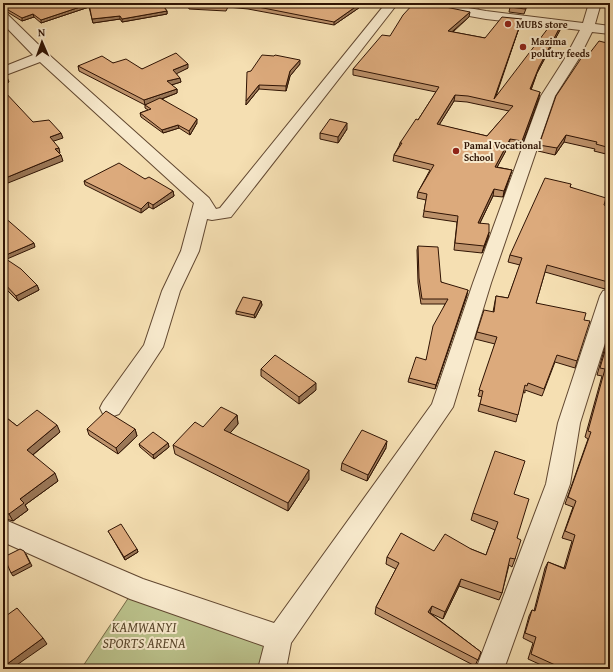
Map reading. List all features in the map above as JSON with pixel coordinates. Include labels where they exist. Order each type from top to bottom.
[{"type":"street","points":[[3,17],[42,56],[203,202],[212,215],[225,213],[392,3]]},
{"type":"street","points":[[420,3],[486,15],[610,30]]},
{"type":"street","points":[[272,669],[280,638],[442,407],[482,283],[548,96],[571,60],[588,27],[595,3]]},
{"type":"street","points":[[3,72],[42,56]]},
{"type":"street","points":[[111,408],[152,346],[171,291],[190,251],[203,202]]},
{"type":"street","points":[[490,669],[558,484],[569,423],[610,296]]},
{"type":"street","points":[[3,530],[139,590],[280,638]]},
{"type":"green space","name":"KAMWANYI SPORTS ARENA","points":[[131,594],[271,643],[260,669],[81,669]]},
{"type":"building","points":[[3,3],[161,3],[167,11],[122,19],[120,16],[92,19],[89,4],[41,20],[33,14],[22,18],[3,7]]},
{"type":"building","points":[[189,3],[361,3],[334,22],[248,5],[227,4],[226,7],[188,6]]},
{"type":"building","points":[[414,3],[426,3],[470,12],[448,31],[485,38],[502,17],[522,19],[494,99],[552,23],[561,25],[539,67],[530,89],[540,92],[522,141],[510,139],[495,167],[512,170],[504,191],[494,189],[478,223],[489,224],[489,232],[484,246],[455,243],[458,216],[424,211],[427,194],[418,192],[434,165],[394,155],[402,143],[400,143],[416,119],[418,120],[439,87],[353,69],[382,35],[390,36],[403,15]],"holes":[[[455,95],[468,96],[513,106],[487,136],[437,124]]]},
{"type":"building","points":[[514,3],[527,3],[525,9],[510,7]]},
{"type":"building","points":[[610,33],[610,148],[596,144],[597,142],[566,135],[557,148],[539,145],[556,96],[584,54],[589,54],[599,41],[607,43],[607,34]]},
{"type":"building","points":[[176,53],[188,64],[173,70],[180,78],[167,81],[177,89],[144,100],[78,66],[102,56],[113,63],[126,59],[142,69]]},
{"type":"building","points":[[262,55],[275,55],[300,60],[290,71],[286,86],[259,85],[246,101],[247,72],[251,71]]},
{"type":"building","points":[[3,90],[33,122],[49,120],[61,133],[50,137],[59,148],[55,149],[61,155],[3,179]]},
{"type":"building","points":[[160,98],[197,119],[189,131],[178,125],[162,130],[140,113],[151,109],[145,105]]},
{"type":"building","points":[[330,119],[347,123],[338,137],[320,133]]},
{"type":"building","points":[[119,163],[145,179],[149,177],[173,191],[153,205],[148,202],[141,209],[84,181]]},
{"type":"building","points":[[545,178],[571,184],[570,187],[606,198],[604,205],[610,207],[610,281],[608,282],[547,265],[536,303],[586,313],[584,320],[590,321],[577,361],[557,355],[544,389],[528,383],[527,386],[525,385],[518,415],[480,404],[483,391],[479,390],[497,337],[477,332],[484,310],[494,312],[496,296],[508,298],[522,258],[510,255]]},
{"type":"building","points":[[3,216],[34,243],[6,255],[3,251]]},
{"type":"building","points":[[418,246],[438,247],[441,282],[468,290],[436,385],[409,378],[416,357],[426,360],[433,326],[448,299],[422,299],[419,278]]},
{"type":"building","points":[[3,257],[21,269],[37,285],[16,296],[3,282]]},
{"type":"building","points":[[243,297],[261,301],[254,315],[236,311]]},
{"type":"building","points":[[610,334],[610,669],[564,669],[531,654],[536,637],[525,633],[532,610],[535,611],[548,562],[565,569],[575,535],[565,531],[576,501],[568,497],[591,432],[588,431],[605,369],[600,368]]},
{"type":"building","points":[[275,355],[316,383],[299,397],[261,369]]},
{"type":"building","points":[[221,407],[237,415],[224,430],[309,470],[288,503],[173,445],[195,422],[203,427]]},
{"type":"building","points":[[37,410],[57,425],[27,450],[55,473],[20,499],[24,503],[9,514],[3,513],[3,415],[17,426]]},
{"type":"building","points":[[106,411],[135,429],[116,448],[87,429]]},
{"type":"building","points":[[362,430],[387,441],[368,475],[342,463]]},
{"type":"building","points":[[153,432],[168,443],[153,455],[139,444]]},
{"type":"building","points":[[495,451],[525,461],[514,494],[529,499],[517,538],[521,540],[515,559],[510,558],[502,593],[461,579],[445,612],[432,606],[428,612],[481,652],[478,660],[376,607],[399,563],[387,557],[401,533],[434,551],[445,534],[471,549],[486,555],[498,522],[473,513]]},
{"type":"building","points":[[121,524],[137,549],[124,557],[108,531]]},
{"type":"building","points":[[20,549],[24,551],[30,563],[11,573],[4,557]]},
{"type":"building","points":[[17,608],[43,638],[3,667],[3,618]]},
{"type":"place","name":"MUBS store","points":[[508,24]]},
{"type":"place","name":"Mazima polutry feeds","points":[[523,47]]},
{"type":"place","name":"Pamal Vocational School","points":[[456,151]]}]
